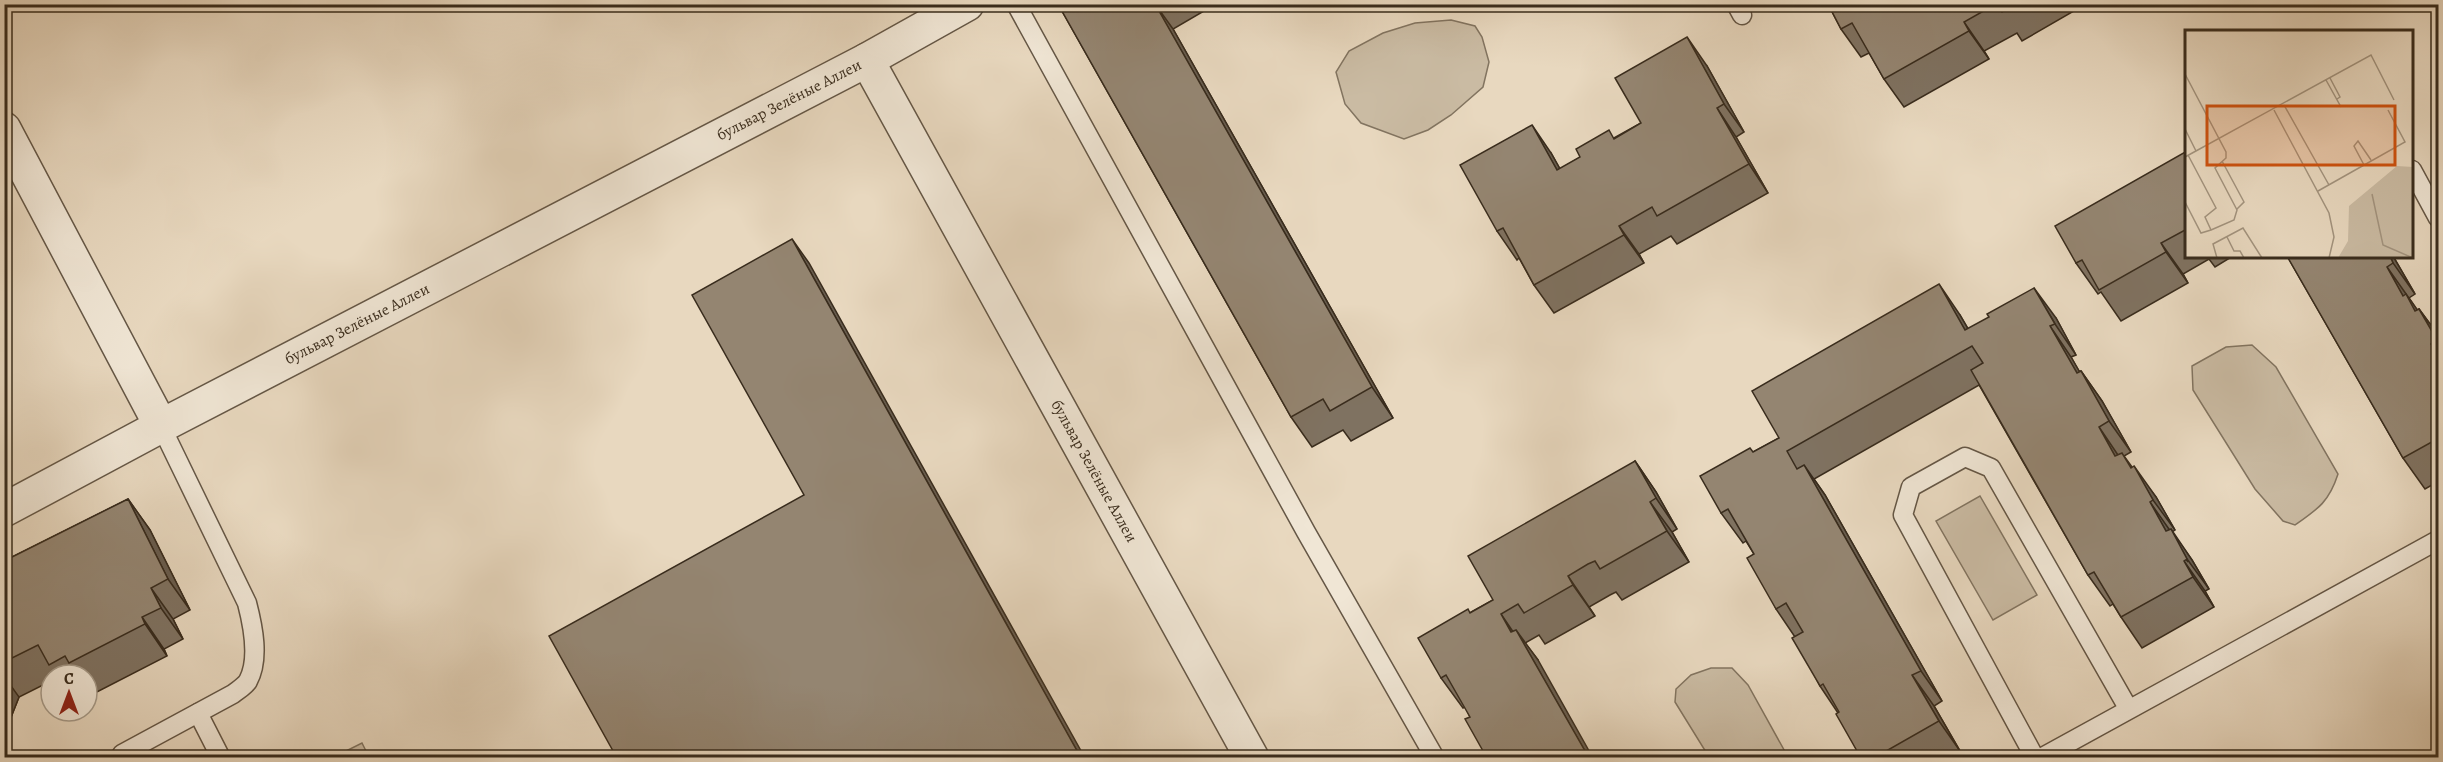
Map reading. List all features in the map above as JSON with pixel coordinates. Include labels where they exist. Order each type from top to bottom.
[{"type":"street","points":[[867,60],[967,4]]},
{"type":"street","name":"бульвар Зелёные Аллеи","points":[[4,510],[867,60],[1252,758]]},
{"type":"street","points":[[4,129],[162,426]]},
{"type":"lane","points":[[1016,4],[1321,558],[1435,758]]},
{"type":"lane","points":[[2413,172],[2439,218]]},
{"type":"lane","points":[[120,758],[122,754],[233,694],[248,682],[253,662],[252,621],[247,603],[162,426]]},
{"type":"lane","points":[[2035,758],[1903,515],[1911,488],[1965,457],[1991,468],[2128,708]]},
{"type":"lane","points":[[2041,758],[2128,708],[2439,540]]},
{"type":"lane","points":[[198,713],[221,758]]},
{"type":"shaded area","points":[[1451,20],[1475,26],[1482,37],[1489,62],[1483,87],[1451,115],[1428,130],[1404,139],[1361,123],[1345,104],[1336,72],[1349,51],[1383,33],[1415,23]]},
{"type":"shaded area","points":[[2252,345],[2276,367],[2338,474],[2331,492],[2322,504],[2295,525],[2283,521],[2255,489],[2193,390],[2192,366],[2226,347]]},
{"type":"shaded area","points":[[1980,496],[2037,595],[1993,620],[1936,521]]},
{"type":"shaded area","points":[[1711,668],[1732,668],[1748,685],[1788,757],[1709,757],[1675,702],[1676,689],[1691,675]]},
{"type":"shaded area","points":[[362,743],[369,757],[334,757]]},
{"type":"building","points":[[1058,4],[1155,4],[1372,387],[1330,411],[1323,399],[1291,417]]},
{"type":"building","points":[[1828,4],[1996,4],[1964,22],[1969,31],[1884,79],[1852,23],[1841,29]]},
{"type":"building","points":[[1998,4],[2016,4],[2002,12]]},
{"type":"building","points":[[1687,37],[1724,104],[1717,108],[1749,164],[1657,216],[1652,207],[1619,226],[1624,235],[1534,285],[1503,228],[1497,231],[1460,165],[1532,125],[1557,170],[1580,157],[1576,149],[1609,130],[1614,139],[1641,123],[1615,78]]},
{"type":"building","points":[[2185,152],[2185,230],[2161,243],[2166,252],[2099,290],[2082,260],[2076,263],[2055,226]]},
{"type":"building","points":[[792,239],[1081,758],[617,758],[549,636],[804,495],[692,295]]},
{"type":"building","points":[[2288,258],[2391,258],[2393,263],[2387,267],[2403,296],[2406,294],[2415,311],[2419,309],[2437,340],[2431,344],[2439,357],[2439,438],[2403,458]]},
{"type":"building","points":[[1939,284],[1965,330],[1989,317],[1987,314],[2034,288],[2055,324],[2050,326],[2077,373],[2081,371],[2109,421],[2099,427],[2115,456],[2122,453],[2131,468],[2134,466],[2153,500],[2150,502],[2166,531],[2171,529],[2187,559],[2184,561],[2193,577],[2121,617],[2094,572],[2088,575],[1971,370],[1983,363],[1972,346],[1787,451],[1797,469],[1804,465],[1921,671],[1912,675],[1939,721],[1874,758],[1861,758],[1836,714],[1839,712],[1823,684],[1820,686],[1792,638],[1803,632],[1786,603],[1776,609],[1747,558],[1754,554],[1728,509],[1721,513],[1700,476],[1750,448],[1753,452],[1779,438],[1752,391]]},
{"type":"building","points":[[1635,461],[1656,498],[1650,502],[1667,531],[1600,569],[1595,561],[1588,564],[1568,576],[1573,585],[1524,613],[1518,604],[1501,614],[1511,632],[1516,630],[1589,758],[1487,758],[1465,719],[1470,717],[1446,675],[1441,678],[1418,638],[1468,609],[1470,613],[1493,600],[1468,556]]},
{"type":"building","points":[[128,499],[168,579],[151,588],[161,608],[142,617],[145,624],[69,663],[65,656],[48,663],[38,645],[4,662],[4,561]]}]
